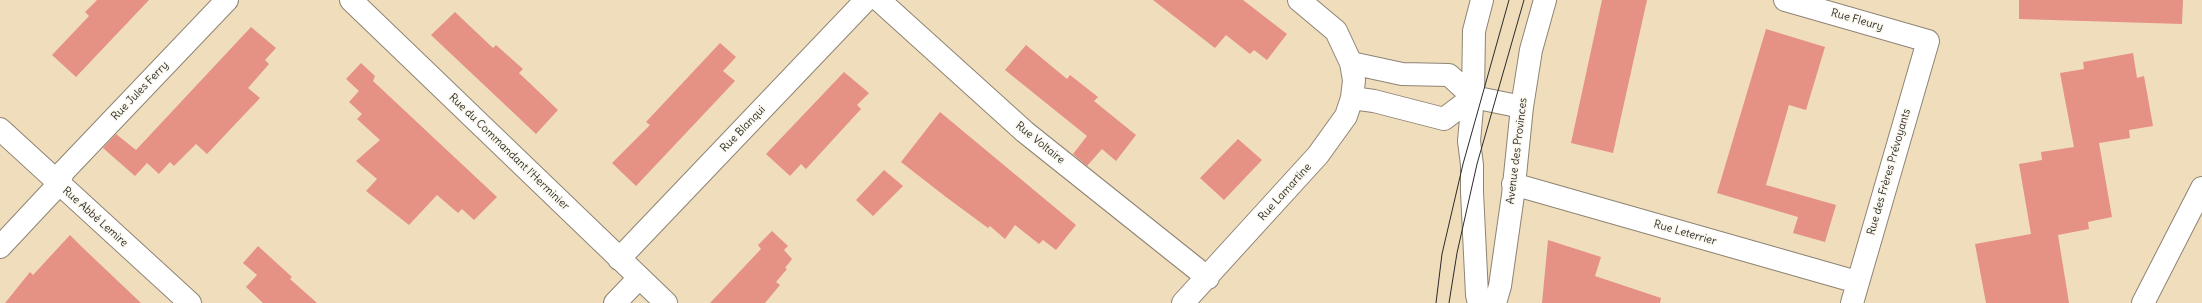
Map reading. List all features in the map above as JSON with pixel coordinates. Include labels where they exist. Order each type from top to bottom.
[{"type":"street","name":"Rue Jules Ferry","points":[[0,247],[59,184],[63,172],[227,0]]},
{"type":"street","name":"Rue du Commandant l'Herminier","points":[[351,0],[666,303]]},
{"type":"street","name":"Rue Blanqui","points":[[619,259],[866,0]]},
{"type":"street","name":"Rue Voltaire","points":[[879,0],[1025,132],[1208,278]]},
{"type":"street","name":"Rue Lamartine","points":[[1183,303],[1208,278],[1318,156],[1346,116],[1352,98],[1354,80],[1351,63],[1336,31],[1300,0]]},
{"type":"street","points":[[1479,303],[1477,295],[1472,165],[1469,141],[1473,97],[1474,31],[1482,0]]},
{"type":"street","name":"Avenue des Provinces","points":[[1495,303],[1500,286],[1522,107],[1531,50],[1545,0]]},
{"type":"street","name":"Rue Fleury","points":[[1785,0],[1928,41]]},
{"type":"street","name":"Rue des Frères Prévoyants","points":[[1852,303],[1928,41]]},
{"type":"street","points":[[1351,63],[1402,74],[1450,75],[1473,97],[1522,107]]},
{"type":"street","points":[[1352,98],[1374,101],[1444,118],[1473,97]]},
{"type":"street","name":"Rue Abbé Lemire","points":[[0,129],[190,303]]},
{"type":"street","name":"Rue Leterrier","points":[[1513,184],[1857,282]]},
{"type":"street","points":[[2143,303],[2202,188]]},
{"type":"street","points":[[615,303],[639,278]]},
{"type":"building","points":[[97,0],[149,0],[76,77],[52,55],[89,16],[85,12]]},
{"type":"building","points":[[1153,0],[1243,0],[1287,34],[1267,60],[1254,50],[1250,54],[1226,35],[1215,48]]},
{"type":"building","points":[[1602,0],[1647,0],[1613,153],[1571,143]]},
{"type":"building","points":[[2019,0],[2183,0],[2182,24],[2019,19]]},
{"type":"building","points":[[455,12],[493,48],[496,45],[523,69],[519,73],[558,110],[536,134],[431,35]]},
{"type":"building","points":[[251,27],[276,48],[265,60],[269,64],[248,88],[260,98],[207,154],[196,144],[174,166],[170,162],[159,174],[147,163],[135,176],[103,148],[116,134],[136,150]]},
{"type":"building","points":[[1766,29],[1825,47],[1806,110],[1789,105],[1766,185],[1836,205],[1825,242],[1793,233],[1798,217],[1717,193]]},
{"type":"building","points":[[720,43],[736,57],[723,71],[735,81],[636,186],[612,163],[650,125],[646,122]]},
{"type":"building","points":[[1026,45],[1067,79],[1070,75],[1098,97],[1094,101],[1136,135],[1116,161],[1102,149],[1087,166],[1073,154],[1087,136],[1005,70]]},
{"type":"building","points":[[2133,53],[2137,78],[2144,76],[2153,126],[2129,130],[2130,138],[2099,143],[2112,217],[2088,222],[2089,229],[2058,235],[2069,303],[1986,303],[1975,244],[2031,234],[2019,164],[2042,160],[2041,152],[2074,147],[2060,73],[2084,69],[2083,62]]},
{"type":"building","points":[[361,63],[375,76],[373,81],[497,197],[474,220],[462,209],[458,213],[437,195],[409,225],[366,191],[377,179],[356,161],[380,140],[357,119],[362,114],[349,102],[359,91],[346,79]]},
{"type":"building","points":[[844,72],[869,93],[857,105],[861,109],[806,169],[801,164],[790,176],[766,154]]},
{"type":"building","points":[[940,112],[1076,225],[1056,250],[1043,240],[1039,244],[1015,225],[1005,239],[990,226],[988,228],[901,162]]},
{"type":"building","points":[[1238,139],[1262,160],[1224,200],[1200,178]]},
{"type":"building","points":[[884,170],[903,186],[873,216],[856,200]]},
{"type":"building","points":[[772,231],[788,246],[784,250],[792,259],[785,268],[787,269],[776,282],[780,285],[765,303],[710,303],[761,249],[758,245]]},
{"type":"building","points":[[70,235],[141,303],[5,303],[30,272],[33,275]]},
{"type":"building","points":[[1548,240],[1601,257],[1595,276],[1661,298],[1660,303],[1542,303]]},
{"type":"building","points":[[258,246],[292,277],[290,279],[317,303],[263,303],[246,287],[257,275],[243,263]]},
{"type":"tram line","points":[[1436,303],[1442,254],[1463,164],[1509,0]]},
{"type":"tram line","points":[[1449,303],[1457,253],[1477,164],[1524,0]]}]
